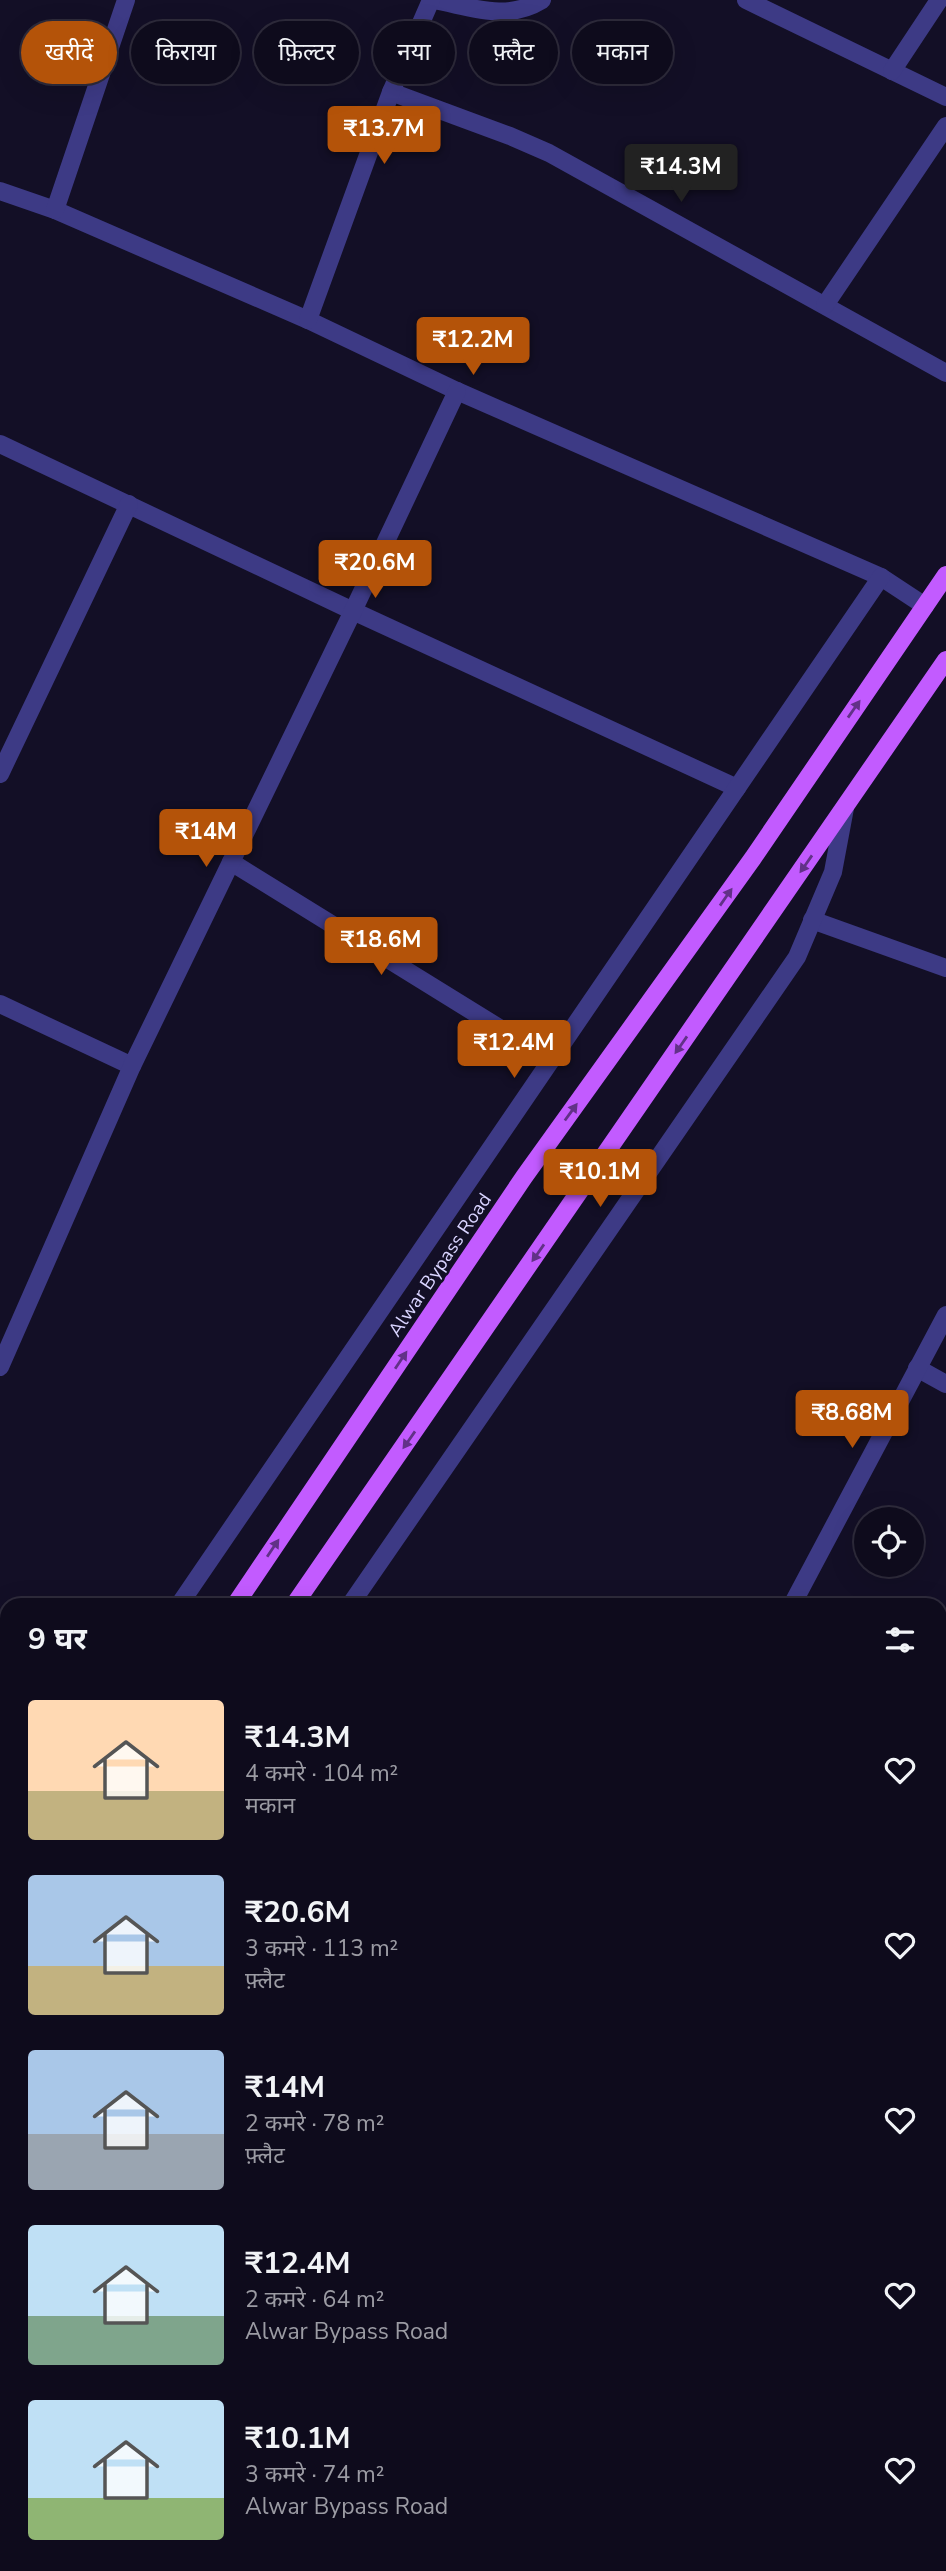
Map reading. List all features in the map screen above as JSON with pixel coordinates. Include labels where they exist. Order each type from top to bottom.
[{"type":"main road","name":"Alwar Bypass Road","points":[[240,1598],[524,1177],[686,953],[946,575]]},
{"type":"main road","points":[[299,1598],[845,808],[940,681],[946,660]]},
{"type":"street","points":[[55,209],[126,0]]},
{"type":"street","points":[[308,320],[391,92],[432,0],[502,13],[525,10],[542,0]]},
{"type":"street","points":[[746,0],[946,97]]},
{"type":"street","points":[[892,71],[939,0]]},
{"type":"street","points":[[391,92],[550,153],[946,373]]},
{"type":"street","points":[[825,305],[946,126]]},
{"type":"street","points":[[0,191],[55,209],[308,320],[457,391],[881,577],[925,606]]},
{"type":"street","points":[[0,1367],[132,1066],[457,391]]},
{"type":"street","points":[[0,444],[737,788]]},
{"type":"street","points":[[0,774],[129,504]]},
{"type":"street","points":[[184,1598],[881,577]]},
{"type":"street","points":[[355,1598],[797,957],[833,872],[845,808]]},
{"type":"street","points":[[231,862],[551,1060]]},
{"type":"street","points":[[812,920],[946,968]]},
{"type":"street","points":[[0,1004],[132,1066]]},
{"type":"street","points":[[796,1598],[946,1315]]},
{"type":"street","points":[[917,1368],[946,1384]]}]
